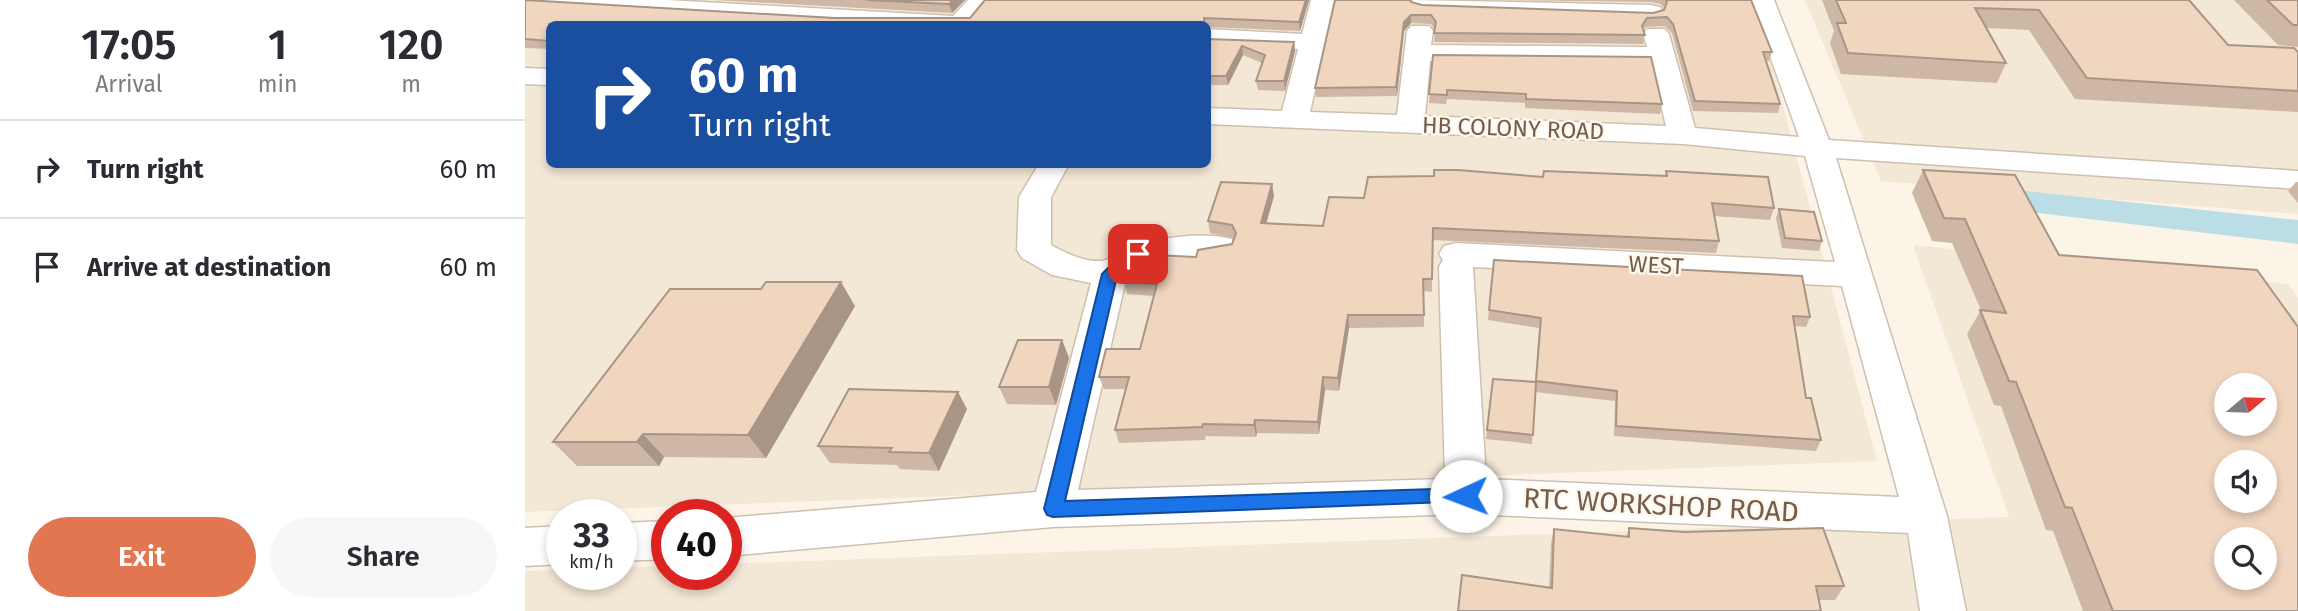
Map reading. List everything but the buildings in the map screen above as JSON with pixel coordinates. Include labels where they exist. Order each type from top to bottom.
[{"type":"street","points":[[539,0],[691,3],[922,21]]},
{"type":"street","points":[[963,21],[981,0]]},
{"type":"street","points":[[1294,121],[1323,0]]},
{"type":"street","points":[[1762,0],[1818,148],[1856,275],[1926,516],[1943,611]]},
{"type":"street","points":[[1410,125],[1423,2],[1650,6],[1660,55],[1683,135]]},
{"type":"street","points":[[670,21],[691,3]]},
{"type":"street","points":[[1211,37],[1313,43]]},
{"type":"street","points":[[1418,53],[1660,55]]},
{"type":"street","points":[[525,76],[546,77]]},
{"type":"street","name":"HB COLONY ROAD","points":[[1211,116],[1683,135],[1818,148],[2298,180]]},
{"type":"street","points":[[1052,168],[1035,197],[1034,250],[1064,267],[1110,274]]},
{"type":"street","points":[[1053,509],[1110,274],[1122,262],[1138,254],[1220,247]]},
{"type":"street","name":"WEST","points":[[1466,496],[1456,261],[1856,275]]},
{"type":"street","name":"RTC WORKSHOP ROAD","points":[[742,536],[1053,509],[1466,496],[1926,516]]},
{"type":"street","points":[[525,547],[546,546]]},
{"type":"shaded area","points":[[525,0],[1755,0],[1877,461],[742,504],[742,499],[651,499],[651,507],[637,508],[637,499],[546,499],[546,511],[525,512]]},
{"type":"shaded area","points":[[1805,0],[2298,0],[2298,214],[1881,181]]},
{"type":"shaded area","points":[[1913,245],[2288,284],[2298,298],[2298,611],[525,611],[525,571],[546,570],[546,590],[637,590],[637,567],[651,566],[651,590],[742,590],[742,563],[2009,517]]},
{"type":"waterway","points":[[2026,202],[2298,232]]},
{"type":"route","points":[[1138,254],[1122,262],[1110,274],[1053,509],[1466,496]]}]
